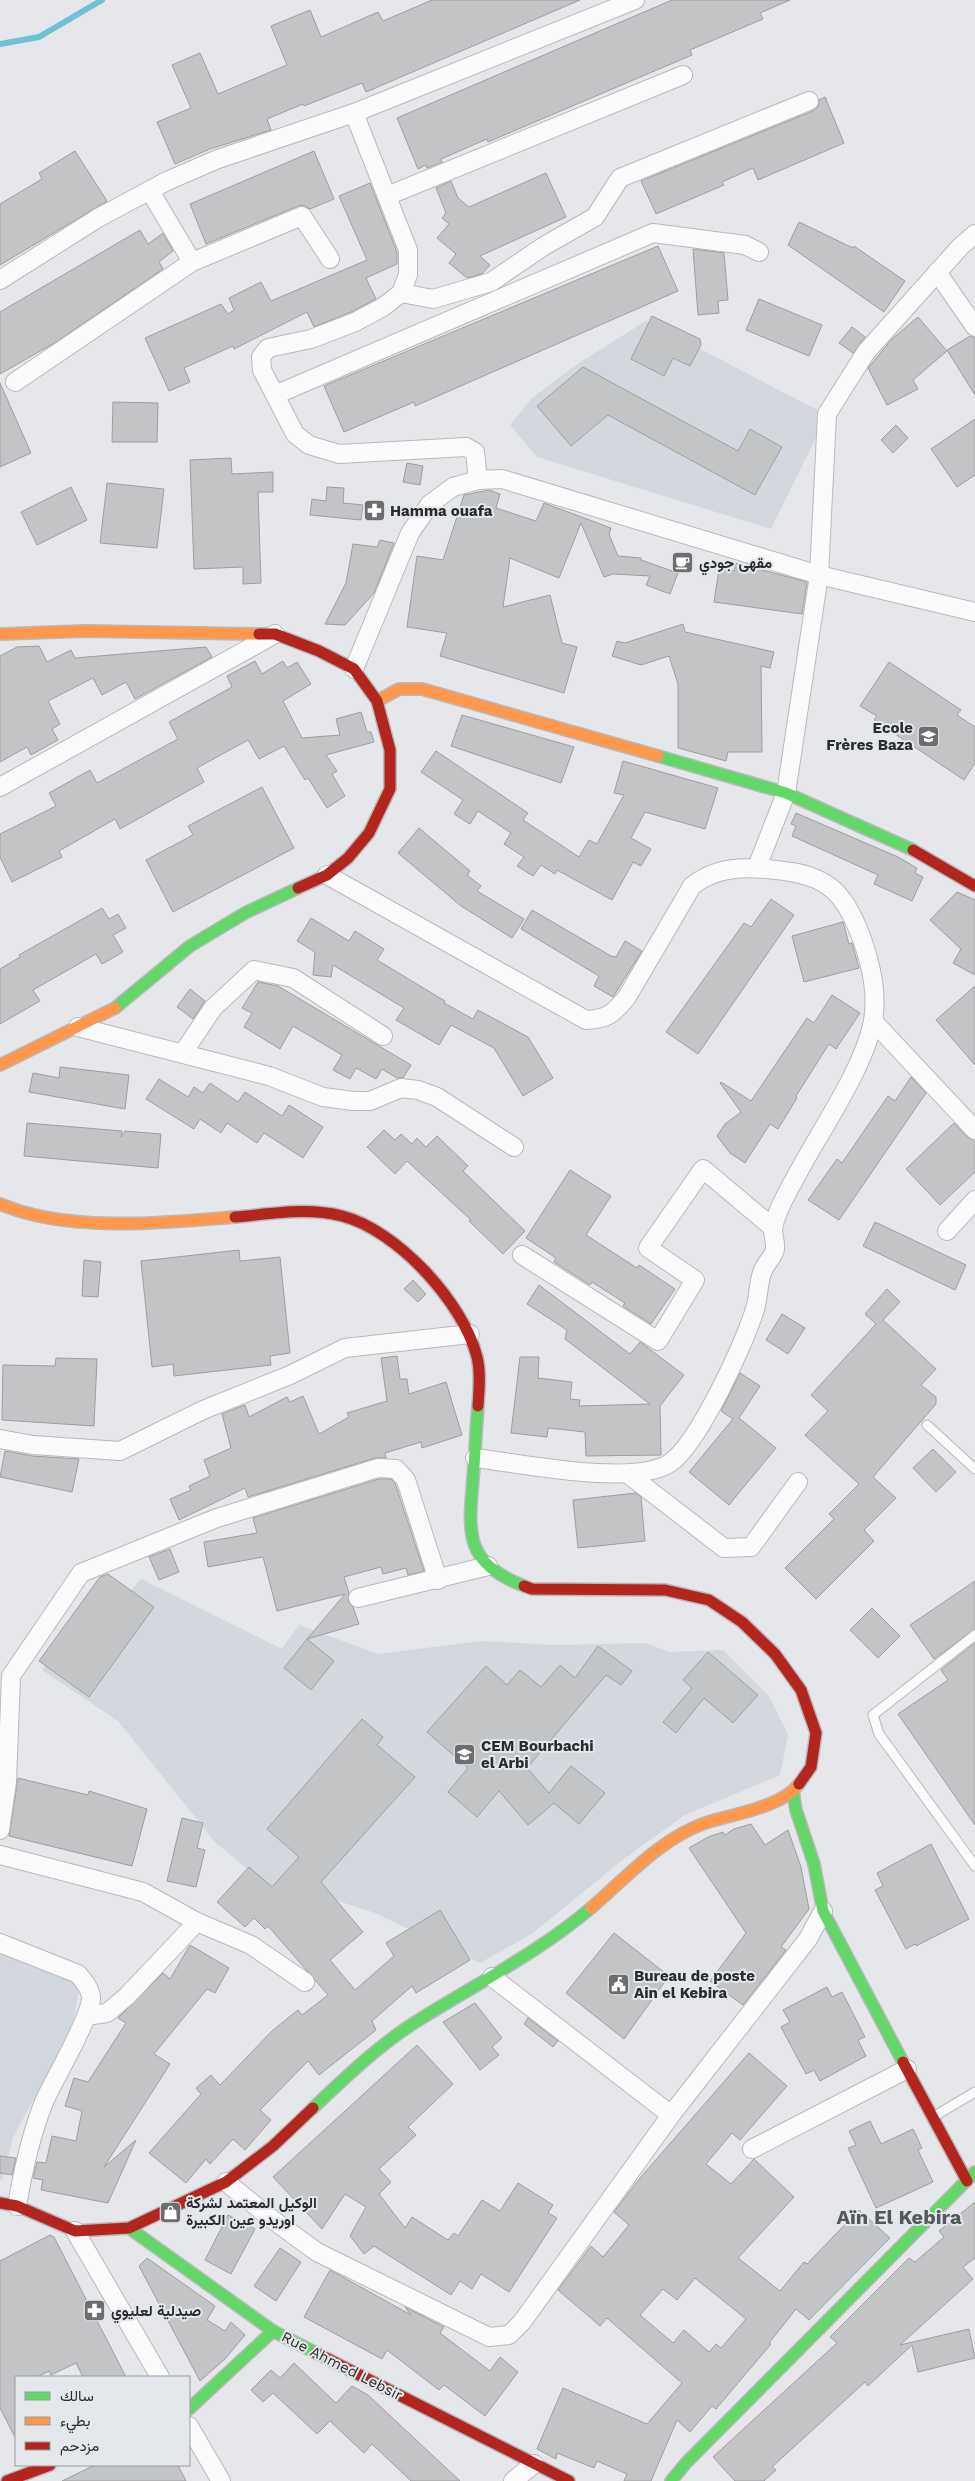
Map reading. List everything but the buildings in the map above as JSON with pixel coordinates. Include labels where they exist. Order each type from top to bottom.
[{"type":"main road","points":[[0,634],[86,631],[275,634],[319,650],[354,669],[377,700],[390,750],[390,789],[369,833],[348,858],[327,875],[245,913],[190,946],[118,1006],[0,1065]]},
{"type":"main road","points":[[377,700],[399,688],[422,689],[786,793],[904,845],[975,886]]},
{"type":"main road","points":[[0,1204],[11,1209],[64,1220],[137,1223],[306,1211],[328,1212],[365,1224],[398,1247],[443,1292],[470,1334],[477,1357],[480,1381],[469,1524],[475,1547],[488,1566],[506,1579],[532,1590],[665,1590],[709,1600],[742,1622],[775,1654],[800,1690],[816,1733],[811,1767],[793,1791],[760,1807],[703,1824],[666,1843],[570,1926],[530,1955],[420,2019],[368,2059],[273,2146],[226,2182],[129,2228],[75,2232],[8,2205]]},
{"type":"main road","points":[[793,1791],[796,1810],[814,1864],[823,1911],[966,2181]]},
{"type":"main road","points":[[671,2481],[686,2463],[975,2172]]},
{"type":"main road","name":"Rue Ahmed Lebsir","points":[[129,2228],[273,2331],[569,2481]]},
{"type":"main road","points":[[190,2407],[242,2362],[273,2331]]},
{"type":"main road","points":[[8,2481],[47,2466]]},
{"type":"street","points":[[0,280],[98,218],[218,159],[354,113],[635,0]]},
{"type":"street","points":[[387,196],[683,75]]},
{"type":"street","points":[[401,293],[433,299],[491,282],[544,246],[595,217],[620,178],[808,101]]},
{"type":"street","points":[[354,113],[408,250],[408,275],[401,293],[383,307],[355,322],[311,339],[268,348],[261,357],[262,370],[295,434],[308,445],[346,454],[466,447],[475,452],[478,480]]},
{"type":"street","points":[[150,191],[192,262]]},
{"type":"street","points":[[15,382],[192,262],[302,216],[330,259]]},
{"type":"street","points":[[275,395],[654,233],[744,245],[759,252]]},
{"type":"street","points":[[757,867],[786,793],[819,575],[827,414],[866,352],[961,246],[975,234]]},
{"type":"street","points":[[937,272],[975,327]]},
{"type":"street","points":[[354,669],[415,526],[430,504],[453,487],[478,480],[502,479],[819,575],[975,612]]},
{"type":"street","points":[[0,787],[275,634]]},
{"type":"street","points":[[327,875],[586,1020],[599,1019],[613,1014],[627,997],[692,886],[705,876],[723,871],[757,867],[799,873],[824,882],[838,892],[850,909],[869,964],[874,1002],[873,1020],[861,1059],[785,1196],[772,1227],[775,1250],[763,1271],[755,1309],[738,1354],[706,1415],[688,1444],[671,1462],[653,1471],[628,1474],[475,1458]]},
{"type":"street","points":[[183,1053],[213,1008],[254,970],[293,978],[383,1036]]},
{"type":"street","points":[[873,1020],[975,1130]]},
{"type":"street","points":[[78,1027],[269,1076],[323,1097],[353,1101],[370,1100],[401,1088],[418,1090],[437,1097],[514,1147]]},
{"type":"street","points":[[522,1255],[658,1341],[695,1280],[648,1248],[703,1169],[772,1227]]},
{"type":"street","points":[[947,1231],[975,1200]]},
{"type":"street","points":[[0,1439],[33,1446],[120,1450],[203,1410],[290,1375],[344,1348],[470,1334]]},
{"type":"street","points":[[0,1830],[8,1782],[11,1676],[81,1573],[217,1518],[378,1468],[396,1469],[406,1480],[438,1580]]},
{"type":"street","points":[[628,1474],[724,1548],[751,1546],[798,1482]]},
{"type":"street","points":[[358,1598],[438,1580],[488,1566]]},
{"type":"street","points":[[0,1856],[143,1892],[198,1922],[251,1944],[305,1982]]},
{"type":"street","points":[[226,2182],[317,2252],[489,2337],[509,2335],[522,2322],[671,2115],[808,1939],[823,1911]]},
{"type":"street","points":[[86,2016],[106,2013],[127,1996],[198,1922]]},
{"type":"street","points":[[0,1943],[78,1974],[86,1983],[91,1998],[86,2016],[45,2100],[8,2205]]},
{"type":"street","points":[[492,1977],[671,2115]]},
{"type":"street","points":[[752,2150],[907,2069]]},
{"type":"street","points":[[75,2232],[159,2376]]},
{"type":"street","points":[[190,2428],[221,2481]]},
{"type":"street","points":[[513,2481],[534,2464]]},
{"type":"lane","points":[[927,1426],[975,1469]]},
{"type":"lane","points":[[975,1635],[873,1715],[879,1734],[975,1866]]},
{"type":"lane","points":[[933,2117],[975,2092]]},
{"type":"shaded area","points":[[646,321],[827,415],[771,529],[537,457],[510,425],[531,399],[573,367]]},
{"type":"shaded area","name":"CEM Bourbachi el Arbi","points":[[141,1579],[282,1649],[299,1625],[378,1654],[481,1641],[556,1645],[645,1643],[670,1652],[723,1650],[769,1696],[788,1735],[780,1775],[685,1815],[625,1858],[533,1933],[480,1963],[375,1913],[323,1896],[275,1892],[215,1842],[118,1721],[42,1670],[101,1583],[126,1596]]},
{"type":"shaded area","points":[[0,1949],[65,1975],[79,1988],[74,2021],[49,2072],[14,2135],[2,2180],[0,2179]]},
{"type":"waterway","points":[[0,44],[39,37],[102,0]]},
{"type":"traffic: fast","points":[[658,756],[786,793],[913,850]]},
{"type":"traffic: fast","points":[[115,1008],[190,946],[245,913],[298,888]]},
{"type":"traffic: fast","points":[[478,1406],[471,1498],[471,1531],[474,1544],[481,1557],[490,1567],[524,1586]]},
{"type":"traffic: fast","points":[[793,1791],[796,1810],[814,1864],[823,1911],[903,2062]]},
{"type":"traffic: fast","points":[[313,2108],[365,2060],[407,2027],[530,1953],[591,1908]]},
{"type":"traffic: fast","points":[[671,2481],[686,2463],[975,2172]]},
{"type":"traffic: fast","points":[[129,2228],[273,2331],[316,2353]]},
{"type":"traffic: fast","points":[[190,2408],[273,2331]]},
{"type":"traffic: slow","points":[[0,634],[86,631],[259,634]]},
{"type":"traffic: slow","points":[[377,701],[399,689],[422,689],[658,756]]},
{"type":"traffic: slow","points":[[0,1065],[115,1008]]},
{"type":"traffic: slow","points":[[0,1204],[26,1213],[55,1219],[116,1224],[178,1222],[235,1217]]},
{"type":"traffic: slow","points":[[591,1908],[644,1860],[673,1839],[705,1823],[768,1805],[781,1799],[799,1784]]},
{"type":"traffic: jam","points":[[259,634],[275,634],[319,651],[354,669],[377,701],[390,750],[390,789],[369,833],[348,858],[327,875],[298,888]]},
{"type":"traffic: jam","points":[[913,850],[975,886]]},
{"type":"traffic: jam","points":[[235,1217],[275,1213],[329,1213],[363,1224],[384,1236],[405,1252],[443,1292],[458,1314],[469,1336],[477,1357],[479,1369],[478,1406]]},
{"type":"traffic: jam","points":[[524,1586],[532,1589],[665,1590],[709,1600],[742,1622],[775,1654],[801,1690],[816,1733],[811,1767],[799,1784]]},
{"type":"traffic: jam","points":[[903,2062],[967,2181]]},
{"type":"traffic: jam","points":[[0,2203],[17,2206],[75,2231],[129,2228],[226,2182],[273,2146],[313,2108]]},
{"type":"traffic: jam","points":[[316,2353],[569,2481]]},
{"type":"traffic: jam","points":[[7,2481],[47,2466]]},
{"type":"place","name":"Hamma ouafa","points":[[374,511]]},
{"type":"place","name":"مقهى جودي","points":[[683,563]]},
{"type":"place","name":"Ecole Frères Baza","points":[[929,737]]},
{"type":"place","name":"CEM Bourbachi el Arbi","points":[[465,1755]]},
{"type":"place","name":"Bureau de poste Ain el Kebira","points":[[618,1985]]},
{"type":"place","name":"الوكيل المعتمد لشركة اوريدو عين الكبيرة","points":[[170,2212]]},
{"type":"place","name":"صيدلية لعليوي","points":[[95,2311]]},
{"type":"district","name":"Aïn El Kebira","points":[[899,2217]]}]
